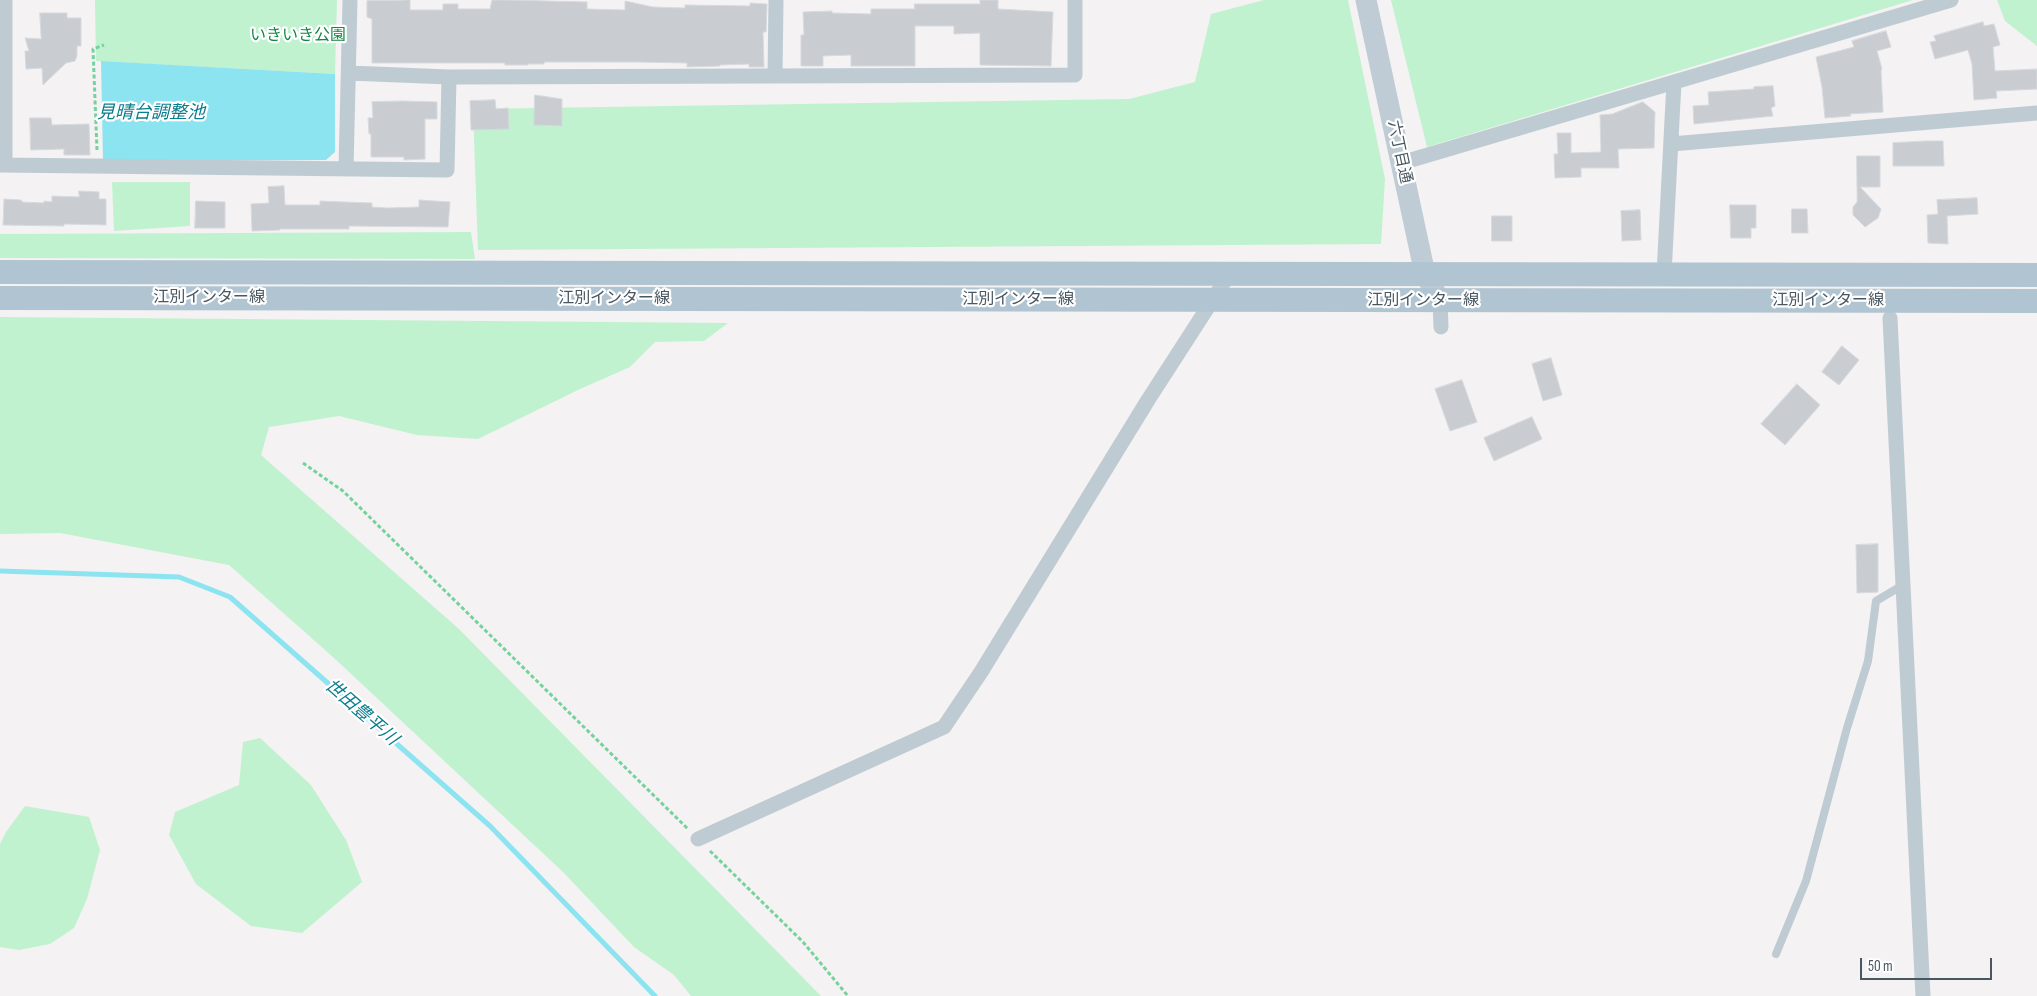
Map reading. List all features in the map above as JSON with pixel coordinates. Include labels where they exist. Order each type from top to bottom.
[{"type":"main road","name":"江別インター線","points":[[0,272],[2037,275]]},
{"type":"main road","name":"江別インター線","points":[[0,298],[2037,301]]},
{"type":"street","points":[[5,0],[2,165],[447,170],[449,77]]},
{"type":"street","points":[[346,169],[350,0]]},
{"type":"street","points":[[775,76],[776,0]]},
{"type":"street","points":[[349,73],[449,77],[1075,76],[1076,0]]},
{"type":"street","name":"六丁目通","points":[[1366,0],[1425,274],[1440,300]]},
{"type":"street","points":[[1401,163],[1952,0]]},
{"type":"street","points":[[1664,274],[1674,82]]},
{"type":"street","points":[[1671,144],[2037,112]]},
{"type":"street","points":[[698,839],[944,727],[981,672],[1148,400],[1230,273]]},
{"type":"street","points":[[1440,300],[1441,327]]},
{"type":"street","points":[[1890,318],[1923,996]]},
{"type":"lane","points":[[1776,954],[1806,881],[1837,762],[1868,661],[1876,601],[1903,586]]},
{"type":"path","points":[[97,166],[93,49],[104,45]]},
{"type":"path","points":[[303,463],[342,491],[804,942],[848,996]]},
{"type":"green space","name":"いきいき公園","points":[[95,0],[337,0],[335,74],[96,61]]},
{"type":"green space","points":[[1264,0],[1348,0],[1385,179],[1381,244],[478,250],[473,109],[1129,99],[1195,82],[1211,14]]},
{"type":"green space","points":[[1391,0],[1913,0],[1427,147]]},
{"type":"green space","points":[[1997,0],[2037,0],[2037,46],[2005,21]]},
{"type":"green space","points":[[112,182],[190,182],[190,226],[114,231]]},
{"type":"green space","points":[[471,232],[475,259],[0,258],[0,234]]},
{"type":"green space","points":[[0,317],[728,323],[704,341],[655,342],[630,367],[580,389],[478,439],[417,435],[339,416],[269,427],[261,455],[459,629],[821,996],[691,996],[674,975],[634,947],[563,872],[333,657],[229,565],[60,533],[0,534]]},
{"type":"green space","points":[[260,738],[311,785],[346,840],[362,882],[302,933],[251,926],[196,884],[169,835],[175,812],[239,785],[243,742]]},
{"type":"green space","points":[[25,806],[89,817],[100,850],[87,899],[74,928],[50,944],[19,950],[0,947],[0,844],[6,832]]},
{"type":"water","name":"見晴台調整池","points":[[101,61],[335,74],[335,152],[326,160],[103,161]]},
{"type":"building","points":[[410,0],[410,10],[443,10],[443,4],[458,4],[458,9],[490,9],[492,0],[587,2],[587,9],[625,10],[625,1],[653,7],[685,8],[685,5],[750,6],[750,3],[767,4],[766,32],[763,32],[764,67],[749,67],[749,64],[687,67],[687,63],[636,62],[544,62],[544,64],[528,65],[505,65],[505,63],[372,63],[372,19],[367,17],[367,1]]},
{"type":"building","points":[[980,0],[998,0],[998,9],[1053,12],[1051,66],[980,65],[980,33],[954,34],[954,26],[915,26],[915,66],[851,66],[851,55],[823,56],[823,66],[801,66],[801,35],[804,35],[803,12],[832,11],[832,13],[871,14],[871,9],[915,9],[914,4],[980,4]]},
{"type":"building","points":[[40,13],[67,13],[67,18],[81,18],[81,46],[77,46],[75,61],[66,63],[43,85],[42,68],[26,69],[25,51],[29,51],[25,38],[41,39]]},
{"type":"building","points":[[1983,22],[1984,26],[1994,24],[2000,45],[1993,47],[1995,71],[2037,69],[2037,89],[1996,91],[1997,98],[1974,100],[1972,64],[1968,50],[1935,59],[1930,42],[1936,41],[1934,36]]},
{"type":"building","points":[[1886,31],[1891,47],[1877,51],[1882,69],[1883,112],[1825,118],[1822,87],[1816,57],[1854,47],[1852,41]]},
{"type":"building","points":[[1773,86],[1775,106],[1771,108],[1773,116],[1694,124],[1693,106],[1709,105],[1708,92]]},
{"type":"building","points":[[535,95],[562,99],[562,126],[534,125]]},
{"type":"building","points":[[495,100],[496,109],[508,108],[509,129],[471,130],[470,101]]},
{"type":"building","points":[[372,102],[437,102],[437,119],[425,119],[425,159],[404,160],[404,157],[371,157],[371,134],[369,134],[368,118],[373,118]]},
{"type":"building","points":[[1643,102],[1655,112],[1654,148],[1618,149],[1619,168],[1581,168],[1581,177],[1555,178],[1554,154],[1558,154],[1557,133],[1571,133],[1571,153],[1601,152],[1600,115],[1612,114]]},
{"type":"building","points":[[30,118],[51,118],[52,125],[89,124],[90,155],[64,155],[64,149],[31,150]]},
{"type":"building","points":[[1943,141],[1944,166],[1893,166],[1893,143]]},
{"type":"building","points":[[1857,156],[1880,156],[1880,187],[1860,187],[1881,209],[1878,218],[1865,227],[1853,215],[1853,207],[1857,202]]},
{"type":"building","points":[[284,186],[285,205],[320,205],[320,201],[372,203],[372,207],[388,208],[419,207],[419,200],[450,202],[448,227],[349,226],[349,229],[252,231],[251,204],[269,203],[268,187]]},
{"type":"building","points":[[79,191],[99,192],[99,199],[106,199],[106,225],[3,225],[4,199],[44,203],[44,201],[52,202],[52,196],[79,197]]},
{"type":"building","points":[[1977,198],[1978,214],[1947,216],[1948,244],[1928,243],[1927,215],[1938,214],[1937,200]]},
{"type":"building","points":[[196,201],[225,202],[225,228],[195,228]]},
{"type":"building","points":[[1730,205],[1756,205],[1756,228],[1751,228],[1751,238],[1731,238]]},
{"type":"building","points":[[1792,209],[1807,209],[1808,233],[1792,233]]},
{"type":"building","points":[[1640,210],[1641,240],[1622,241],[1621,211]]},
{"type":"building","points":[[1492,216],[1512,216],[1512,241],[1492,241]]},
{"type":"building","points":[[1842,346],[1859,360],[1839,385],[1822,372]]},
{"type":"building","points":[[1551,358],[1562,395],[1543,401],[1532,364]]},
{"type":"building","points":[[1462,380],[1477,422],[1450,431],[1435,389]]},
{"type":"building","points":[[1797,384],[1820,405],[1785,445],[1761,424]]},
{"type":"building","points":[[1532,417],[1542,439],[1494,461],[1484,438]]},
{"type":"building","points":[[1878,544],[1878,592],[1857,593],[1856,545]]},
{"type":"waterway","name":"世田豊平川","points":[[0,571],[179,577],[230,597],[490,826],[655,996]]}]
